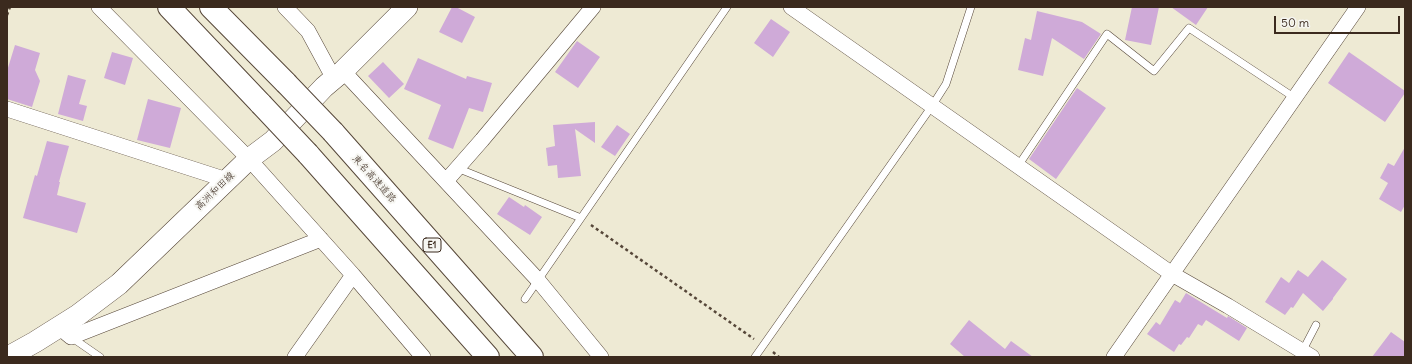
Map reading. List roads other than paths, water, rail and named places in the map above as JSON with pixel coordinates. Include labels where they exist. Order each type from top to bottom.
[{"type":"highway","points":[[169,7],[308,154],[488,357]]},
{"type":"highway","name":"東名高速道路","points":[[211,7],[333,132],[532,357]]},
{"type":"main road","name":"高洲和田線","points":[[8,357],[35,342],[65,332],[78,314],[119,284],[249,159],[274,141],[324,87],[339,75],[407,7]]},
{"type":"street","points":[[99,7],[249,159],[353,275],[423,357]]},
{"type":"street","points":[[285,7],[308,31],[339,75],[446,181],[537,279],[601,357]]},
{"type":"street","points":[[446,181],[593,7]]},
{"type":"street","points":[[791,7],[1172,274],[1307,354]]},
{"type":"street","points":[[1114,357],[1358,7]]},
{"type":"street","points":[[7,109],[227,180]]},
{"type":"street","points":[[65,332],[321,239]]},
{"type":"street","points":[[295,357],[353,275]]},
{"type":"lane","points":[[525,299],[537,279],[727,7]]},
{"type":"lane","points":[[755,357],[946,84],[971,7]]},
{"type":"lane","points":[[1018,166],[1107,34],[1154,71],[1188,28],[1295,98]]},
{"type":"lane","points":[[457,168],[581,218]]},
{"type":"lane","points":[[1307,354],[1316,325]]},
{"type":"lane","points":[[65,332],[100,357]]}]
